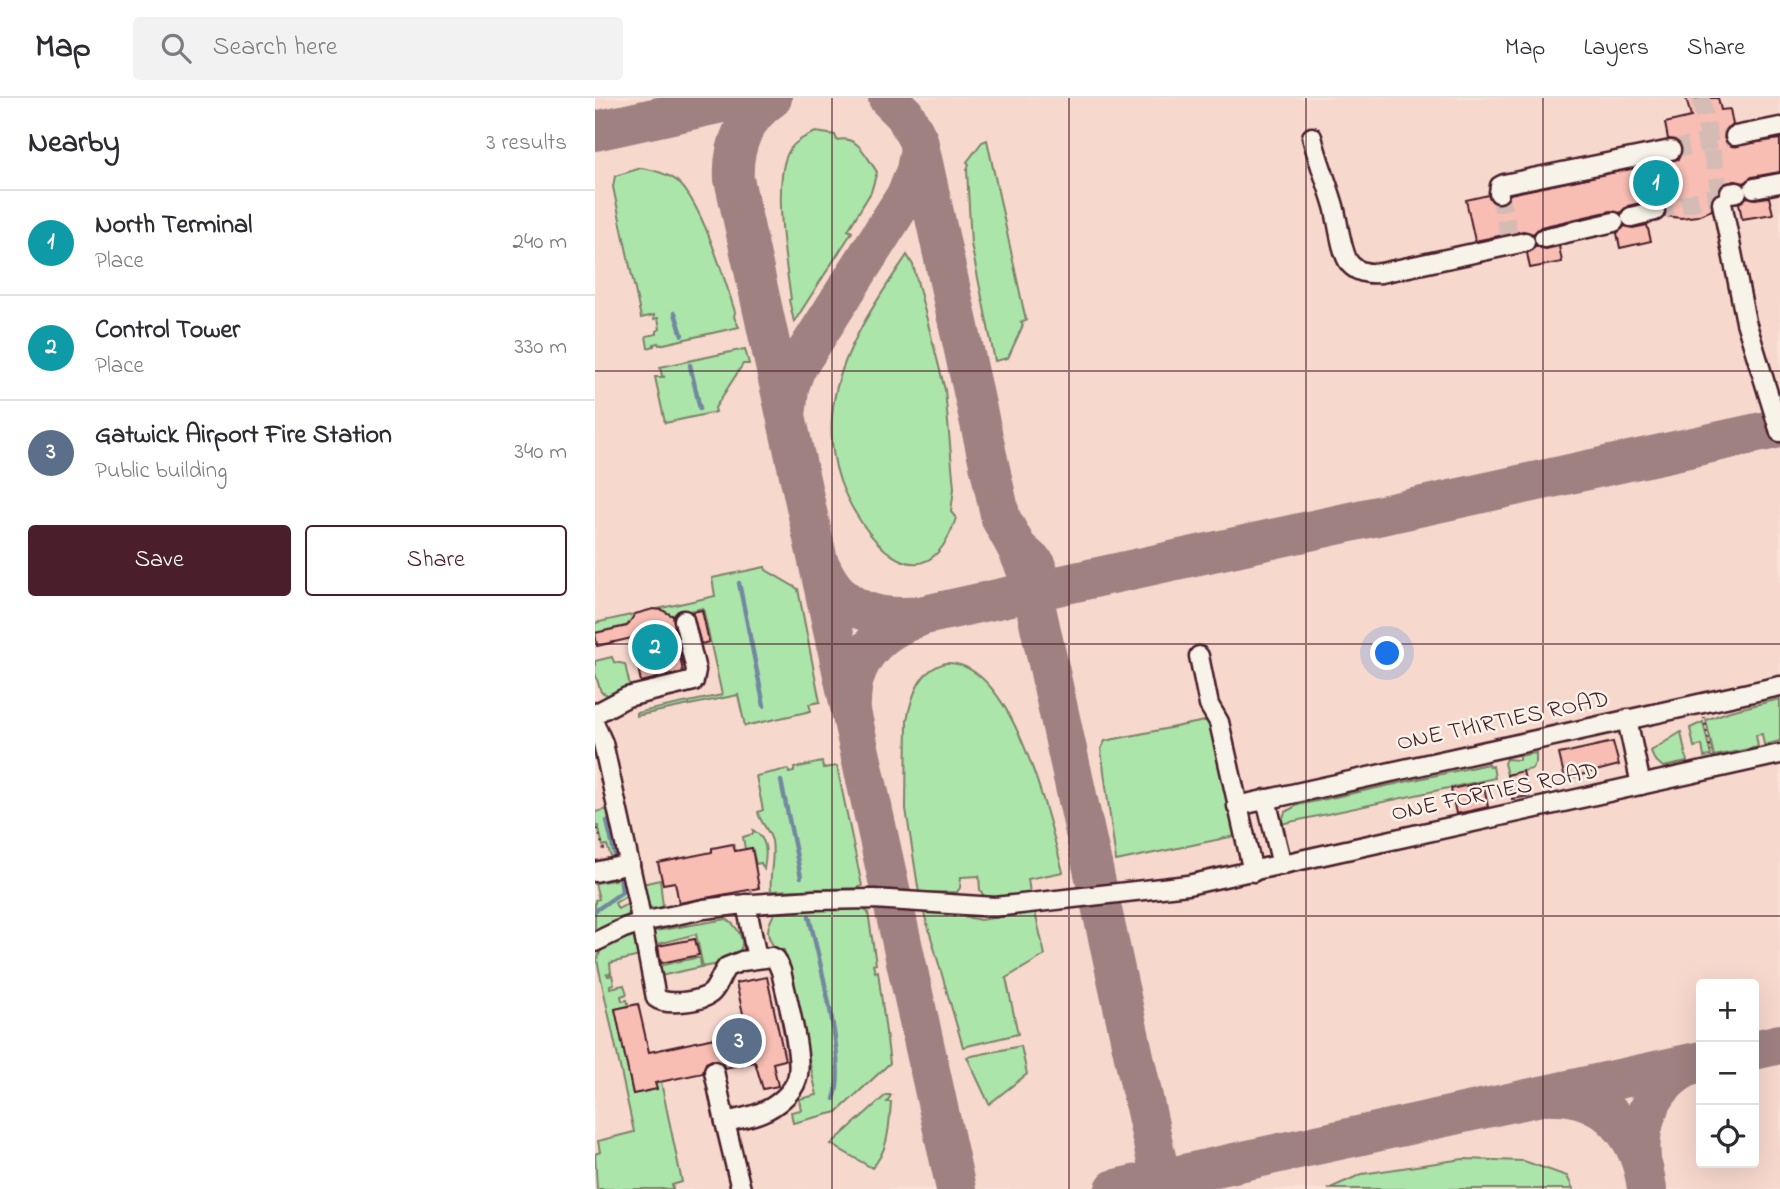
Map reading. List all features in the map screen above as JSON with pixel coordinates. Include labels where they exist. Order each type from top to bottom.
[{"type":"lane","points":[[1735,136],[1780,127]]},
{"type":"lane","points":[[1312,137],[1319,166],[1333,203],[1346,257],[1358,270],[1368,273],[1381,272],[1514,243]]},
{"type":"lane","points":[[1501,188],[1671,150]]},
{"type":"lane","points":[[1780,183],[1735,194],[1750,335],[1780,432]]},
{"type":"lane","points":[[1544,238],[1655,211]]},
{"type":"lane","points":[[595,714],[627,697],[694,681],[696,670],[684,620]]},
{"type":"lane","points":[[1199,656],[1209,705],[1219,722],[1253,872]]},
{"type":"lane","name":"ONE THIRTIES ROAD","points":[[1237,806],[1780,686]]},
{"type":"lane","points":[[1627,719],[1641,785]]},
{"type":"lane","points":[[595,725],[603,743],[656,998],[664,1003],[709,996],[727,967],[757,958],[772,957],[779,965],[797,1049],[799,1074],[791,1090],[771,1108],[762,1113],[726,1122]]},
{"type":"lane","name":"ONE FORTIES ROAD","points":[[595,942],[642,922],[704,909],[746,904],[857,899],[911,900],[985,907],[1188,885],[1780,754]]},
{"type":"lane","points":[[1266,799],[1282,865]]},
{"type":"lane","points":[[602,871],[630,864]]},
{"type":"lane","points":[[746,904],[757,958]]},
{"type":"lane","points":[[714,1071],[741,1189]]},
{"type":"path","points":[[1700,703],[1715,769]]},
{"type":"path","points":[[597,828],[602,871]]},
{"type":"shaded area","points":[[595,98],[1780,98],[1780,1189],[595,1189]]},
{"type":"green space","points":[[816,132],[835,135],[837,140],[844,139],[856,144],[877,172],[871,192],[848,230],[852,232],[794,322],[789,300],[781,181],[791,148],[801,139]]},
{"type":"green space","points":[[987,140],[1026,321],[1021,322],[1023,325],[1008,358],[995,361],[971,244],[967,170],[967,162],[982,142]]},
{"type":"green space","points":[[641,168],[677,181],[695,205],[711,242],[739,327],[659,345],[658,343],[648,348],[646,336],[657,334],[660,329],[658,318],[654,319],[654,315],[641,318],[613,187],[615,176]]},
{"type":"green space","points":[[907,255],[913,265],[945,390],[954,488],[951,512],[956,518],[943,546],[927,560],[911,563],[893,556],[877,542],[849,502],[835,463],[832,435],[833,407],[843,366],[861,327]]},
{"type":"green space","points":[[745,349],[749,364],[743,364],[715,408],[716,412],[665,423],[655,377],[665,377],[662,376],[660,367]]},
{"type":"green space","points":[[765,567],[798,589],[820,702],[809,704],[811,711],[745,726],[738,695],[636,716],[636,713],[722,695],[703,608],[595,633],[595,623],[715,596],[712,578]]},
{"type":"green space","points":[[612,657],[614,662],[625,664],[631,691],[610,696],[601,692],[595,673],[595,661]]},
{"type":"green space","points":[[946,663],[970,669],[991,688],[1009,715],[1038,783],[1063,872],[1028,879],[1030,893],[999,898],[984,896],[980,890],[979,876],[961,877],[957,892],[919,893],[906,809],[907,720],[918,685],[929,671]]},
{"type":"green space","points":[[1780,699],[1780,741],[1764,745],[1762,734],[1756,735],[1758,747],[1714,756],[1706,720],[1730,711]]},
{"type":"green space","points":[[1210,720],[1235,836],[1116,861],[1101,749],[1105,741]]},
{"type":"green space","points":[[1703,722],[1711,756],[1704,757],[1702,745],[1694,747],[1690,728]]},
{"type":"green space","points":[[1681,732],[1687,762],[1663,767],[1654,759],[1651,751]]},
{"type":"green space","points":[[1536,753],[1536,762],[1532,769],[1507,775],[1504,763],[1506,759],[1519,760],[1519,756]]},
{"type":"green space","points":[[822,762],[823,768],[837,766],[862,886],[771,891],[772,841],[758,812],[763,810],[756,776],[788,769],[789,773],[794,772],[794,768]]},
{"type":"green space","points":[[1488,764],[1489,767],[1493,766],[1495,778],[1281,824],[1285,812],[1298,805]]},
{"type":"green space","points":[[608,809],[621,862],[613,863],[607,845],[603,846],[598,826],[595,826],[595,812]]},
{"type":"green space","points":[[753,830],[764,842],[764,869],[761,863],[756,864],[752,848],[745,849],[743,837],[753,834]]},
{"type":"green space","points":[[623,871],[628,895],[615,903],[618,909],[629,903],[628,917],[595,935],[595,900],[599,899],[595,883],[615,880],[614,873]]},
{"type":"green space","points":[[660,880],[663,906],[653,909],[649,906],[642,884]]},
{"type":"green space","points":[[925,908],[980,920],[1035,912],[1045,955],[1006,978],[1018,1034],[963,1047],[924,913]]},
{"type":"green space","points":[[862,909],[868,912],[876,964],[873,965],[875,972],[878,971],[890,1063],[837,1112],[793,1123],[791,1112],[801,1110],[799,1099],[817,1095],[784,950],[776,949],[772,944],[768,935],[769,925],[776,911]]},
{"type":"green space","points":[[727,919],[740,934],[742,944],[736,955],[724,962],[703,967],[696,934],[654,945],[655,931]]},
{"type":"green space","points":[[625,935],[637,938],[644,955],[610,963],[611,973],[607,974],[612,975],[614,984],[610,985],[610,988],[624,985],[627,994],[621,996],[622,1001],[627,1000],[629,1006],[615,1009],[633,1094],[656,1089],[655,1084],[661,1082],[682,1182],[672,1185],[673,1189],[597,1189],[595,1154],[600,1152],[598,1141],[634,1132],[597,960],[602,947]]},
{"type":"green space","points":[[700,958],[701,967],[660,976],[658,966]]},
{"type":"green space","points":[[1021,1046],[1027,1074],[989,1104],[967,1057]]},
{"type":"green space","points":[[886,1095],[891,1095],[887,1102],[891,1102],[887,1137],[882,1153],[872,1168],[831,1144]]},
{"type":"green space","points":[[1463,1159],[1524,1161],[1567,1176],[1573,1189],[1328,1189],[1362,1174]]},
{"type":"building","points":[[1686,98],[1718,98],[1721,110],[1730,109],[1733,125],[1727,128],[1724,138],[1731,146],[1780,139],[1780,172],[1752,177],[1744,183],[1735,181],[1724,184],[1712,199],[1712,210],[1697,216],[1666,216],[1664,204],[1653,200],[1628,206],[1620,213],[1611,211],[1541,227],[1533,234],[1523,231],[1475,241],[1466,200],[1488,195],[1493,202],[1503,204],[1510,194],[1678,159],[1682,147],[1675,140],[1668,139],[1665,123],[1691,117]]},
{"type":"building","points":[[1747,197],[1769,197],[1773,214],[1742,219],[1739,203]]},
{"type":"building","points":[[1647,225],[1651,241],[1620,248],[1617,233],[1625,226],[1633,228]]},
{"type":"building","points":[[1536,246],[1546,249],[1559,246],[1562,262],[1530,268],[1527,253]]},
{"type":"building","points":[[653,609],[673,616],[683,672],[641,682],[632,638],[597,646],[595,633],[627,626],[635,614]]},
{"type":"building","points":[[702,610],[709,642],[701,644],[692,612]]},
{"type":"building","points":[[1613,742],[1619,765],[1565,779],[1559,754]]},
{"type":"building","points":[[1523,771],[1529,796],[1512,799],[1507,775]]},
{"type":"building","points":[[1483,782],[1488,807],[1456,814],[1451,789]]},
{"type":"building","points":[[733,844],[735,851],[752,848],[759,888],[679,903],[675,882],[663,884],[658,863],[712,852],[712,848]]},
{"type":"building","points":[[695,939],[699,955],[661,963],[658,946]]},
{"type":"building","points":[[767,977],[785,1060],[773,1063],[778,1086],[763,1089],[755,1062],[725,1068],[722,1063],[712,1060],[706,1063],[703,1073],[655,1083],[657,1089],[633,1094],[615,1009],[638,1004],[649,1052],[747,1031],[736,983]]},
{"type":"waterway","points":[[675,313],[682,335]]},
{"type":"waterway","points":[[690,365],[700,409]]},
{"type":"waterway","points":[[739,583],[764,706]]},
{"type":"waterway","points":[[781,781],[801,877]]},
{"type":"waterway","points":[[607,821],[616,860]]},
{"type":"waterway","points":[[595,911],[622,892],[620,874]]},
{"type":"waterway","points":[[809,916],[835,1036],[837,1083],[834,1099]]},
{"type":"taxiway","points":[[595,131],[745,98]]},
{"type":"taxiway","points":[[772,98],[754,114],[742,133],[735,155],[734,179],[956,1189]]},
{"type":"taxiway","points":[[888,98],[905,115],[918,140],[1001,519],[1017,548],[1037,566]]},
{"type":"taxiway","points":[[787,408],[789,387],[795,370],[907,194],[920,149]]},
{"type":"taxiway","points":[[821,567],[838,593],[861,610],[888,616],[920,616],[1780,428]]},
{"type":"taxiway","points":[[1017,548],[1029,576],[1163,1189]]},
{"type":"taxiway","points":[[851,703],[856,673],[870,648],[891,630],[919,617]]},
{"type":"taxiway","points":[[1759,1049],[1780,1044]]},
{"type":"taxiway","points":[[1115,1189],[1696,1062]]},
{"type":"taxiway","points":[[1641,1160],[1642,1131],[1651,1104],[1667,1081],[1692,1065]]},
{"type":"taxiway","points":[[1553,1095],[1590,1102],[1618,1122],[1638,1153],[1647,1189]]},
{"type":"tunnel","points":[[1701,98],[1722,203]]},
{"type":"tunnel","points":[[1671,150],[1735,136]]},
{"type":"tunnel","points":[[1499,193],[1510,239]]},
{"type":"tunnel","points":[[1655,211],[1730,193]]},
{"type":"place","name":"North Terminal","points":[[1656,183]]},
{"type":"place","name":"Control Tower","points":[[655,647]]},
{"type":"place","name":"Gatwick Airport Fire Station","points":[[739,1041]]}]
